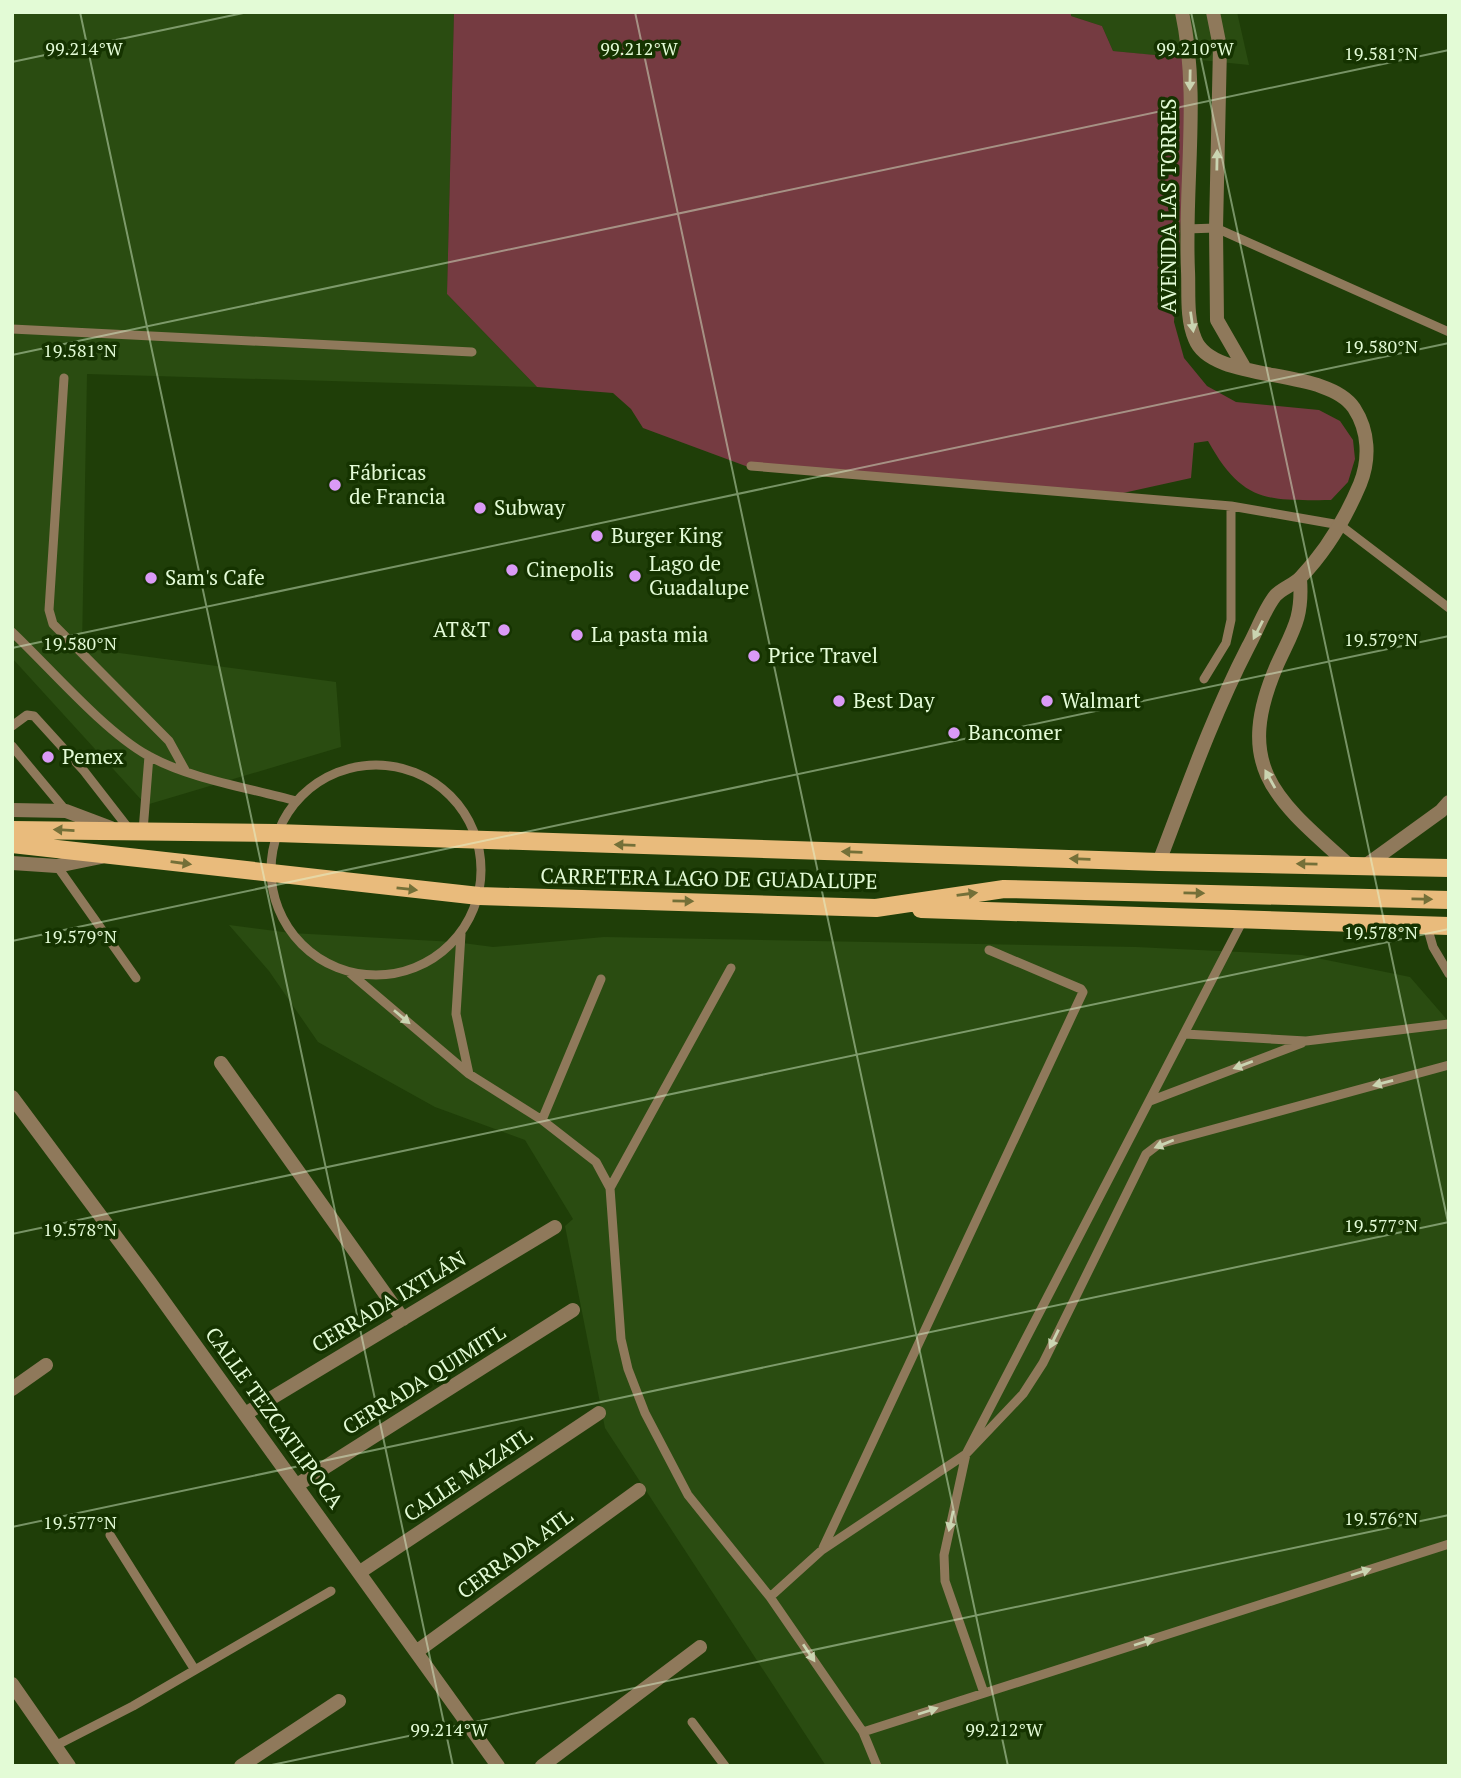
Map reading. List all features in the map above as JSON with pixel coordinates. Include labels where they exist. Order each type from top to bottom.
[{"type":"main road","points":[[12,830],[129,830]]},
{"type":"main road","name":"CARRETERA LAGO DE GUADALUPE","points":[[129,830],[1159,862],[1449,868]]},
{"type":"main road","points":[[12,844],[113,854]]},
{"type":"main road","name":"CARRETERA LAGO DE GUADALUPE","points":[[113,854],[271,875],[479,897],[876,908],[1004,888],[1449,900]]},
{"type":"main road","points":[[876,908],[1449,926]]},
{"type":"street","name":"AVENIDA LAS TORRES","points":[[1159,862],[1216,710],[1276,594],[1300,579],[1340,525],[1361,482],[1368,454],[1363,428],[1353,406],[1334,391],[1220,363],[1201,351],[1194,338],[1190,322],[1186,229],[1190,56],[1182,12]]},
{"type":"street","points":[[1213,12],[1220,47],[1217,320],[1244,367]]},
{"type":"street","points":[[1300,579],[1302,608],[1262,699],[1258,738],[1260,758],[1269,781],[1300,821],[1357,865],[1441,811],[1449,802]]},
{"type":"street","name":"CARRETERA LAGO DE GUADALUPE","points":[[12,810],[66,811],[129,830]]},
{"type":"street","name":"CARRETERA LAGO DE GUADALUPE","points":[[12,863],[57,866],[113,854]]},
{"type":"street","points":[[221,1063],[403,1319]]},
{"type":"street","name":"CALLE TEZCATLIPOCA","points":[[12,1097],[297,1485],[498,1766]]},
{"type":"street","name":"CERRADA IXTLÁN","points":[[245,1414],[555,1227]]},
{"type":"street","name":"CERRADA QUIMITL","points":[[297,1485],[573,1310]]},
{"type":"street","points":[[12,1389],[46,1365]]},
{"type":"street","name":"CALLE MAZATL","points":[[360,1572],[598,1413]]},
{"type":"street","name":"CERRADA ATL","points":[[416,1651],[639,1490]]},
{"type":"street","points":[[542,1766],[701,1647]]},
{"type":"street","points":[[12,1684],[69,1766]]},
{"type":"street","points":[[241,1766],[339,1701]]},
{"type":"lane","points":[[1186,229],[1216,228],[1449,332]]},
{"type":"lane","points":[[12,330],[472,352]]},
{"type":"lane","points":[[64,378],[50,611],[53,624],[169,741],[185,770]]},
{"type":"lane","points":[[751,466],[1231,506],[1340,525],[1449,608]]},
{"type":"lane","points":[[1204,678],[1226,643],[1231,620],[1231,506]]},
{"type":"lane","points":[[12,632],[125,741],[149,756],[185,770],[296,801]]},
{"type":"lane","points":[[12,726],[27,715],[34,716],[84,771],[129,830]]},
{"type":"lane","points":[[12,746],[66,811]]},
{"type":"lane","points":[[129,830],[149,756]]},
{"type":"lane","points":[[469,1074],[456,1014],[461,934],[479,897],[482,869],[478,841],[461,807],[443,790],[434,782],[399,767],[361,766],[326,778],[296,801],[276,833],[271,875],[284,925],[312,955],[349,973],[469,1074],[542,1120],[596,1162],[610,1188],[621,1339],[628,1369],[645,1413],[688,1495],[770,1597],[863,1732],[877,1766]]},
{"type":"lane","points":[[57,866],[136,978]]},
{"type":"lane","points":[[984,1693],[945,1581],[944,1555],[966,1454],[1243,920]]},
{"type":"lane","points":[[1427,926],[1433,947],[1449,974]]},
{"type":"lane","points":[[349,973],[391,975],[404,971],[430,961],[461,934]]},
{"type":"lane","points":[[822,1550],[1083,992],[989,950]]},
{"type":"lane","points":[[610,1188],[731,968]]},
{"type":"lane","points":[[542,1120],[601,979]]},
{"type":"lane","points":[[1185,1034],[1307,1041],[1449,1024]]},
{"type":"lane","points":[[1150,1101],[1307,1041]]},
{"type":"lane","points":[[770,1597],[822,1550],[966,1454],[1023,1394],[1042,1363],[1146,1154],[1159,1144],[1449,1065]]},
{"type":"lane","points":[[110,1535],[195,1670]]},
{"type":"lane","points":[[863,1732],[1449,1544]]},
{"type":"lane","points":[[55,1746],[195,1670],[331,1591]]},
{"type":"lane","points":[[692,1722],[725,1766]]},
{"type":"shaded area","points":[[12,12],[454,12],[447,294],[537,387],[87,374],[82,648],[336,682],[341,747],[146,805],[12,658]]},
{"type":"shaded area","points":[[454,12],[1071,12],[1071,16],[1102,26],[1113,51],[1186,58],[1189,104],[1174,322],[1184,358],[1207,386],[1236,402],[1319,410],[1340,421],[1353,440],[1355,459],[1348,482],[1331,500],[1289,500],[1258,494],[1232,476],[1208,441],[1194,443],[1191,478],[1123,493],[751,468],[643,428],[631,409],[613,393],[537,387],[447,294]]},
{"type":"shaded area","points":[[1071,12],[1237,12],[1249,65],[1113,51],[1102,26],[1071,16]]},
{"type":"shaded area","points":[[229,925],[291,933],[455,942],[493,947],[604,937],[1136,947],[1302,955],[1410,977],[1449,1022],[1449,1766],[826,1766],[605,1428],[565,1226],[573,1219],[525,1140],[435,1107],[318,1042],[269,971]]},
{"type":"place","name":"Fábricas de Francia","points":[[335,485]]},
{"type":"place","name":"Subway","points":[[480,508]]},
{"type":"place","name":"Burger King","points":[[597,536]]},
{"type":"place","name":"Cinepolis","points":[[512,570]]},
{"type":"place","name":"Lago de Guadalupe","points":[[635,576]]},
{"type":"place","name":"Sam's Cafe","points":[[151,578]]},
{"type":"place","name":"AT&T","points":[[504,630]]},
{"type":"place","name":"La pasta mia","points":[[577,635]]},
{"type":"place","name":"Price Travel","points":[[754,656]]},
{"type":"place","name":"Best Day","points":[[839,701]]},
{"type":"place","name":"Walmart","points":[[1047,701]]},
{"type":"place","name":"Bancomer","points":[[954,733]]},
{"type":"place","name":"Pemex","points":[[48,757]]}]
